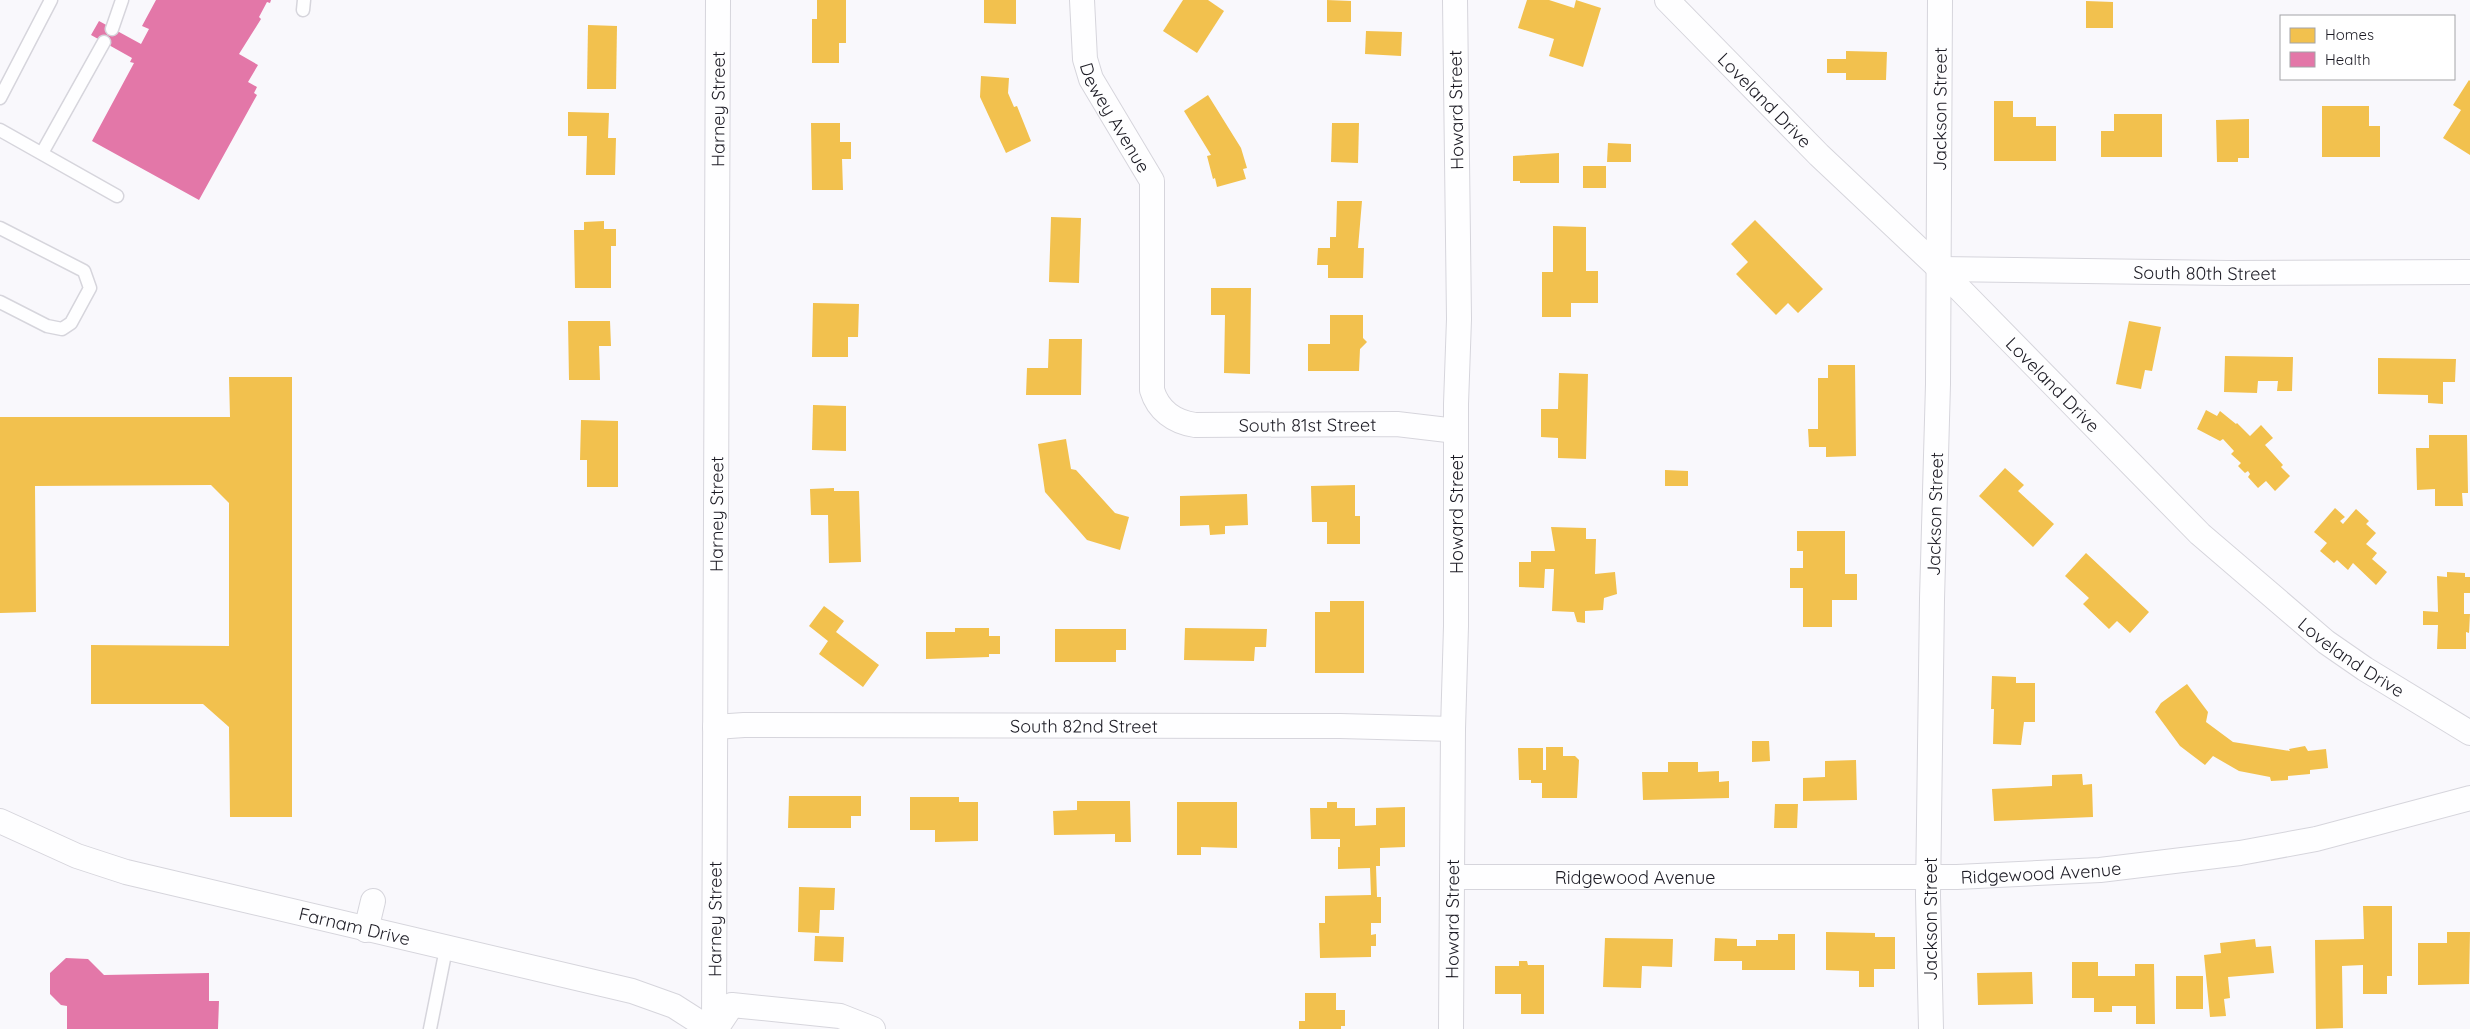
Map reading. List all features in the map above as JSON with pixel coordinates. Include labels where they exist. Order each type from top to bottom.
[{"type":"street","name":"Harney Street","points":[[715,1029],[718,0]]},
{"type":"street","name":"Dewey Avenue","points":[[1082,0],[1085,59],[1091,79],[1152,181],[1152,390],[1155,399],[1163,410]]},
{"type":"street","name":"Howard Street","points":[[1451,1029],[1453,729],[1456,626],[1456,431],[1459,319],[1455,0]]},
{"type":"street","name":"Loveland Drive","points":[[1668,0],[1833,169],[1940,268],[2200,534],[2326,642],[2365,669],[2470,733]]},
{"type":"street","name":"Jackson Street","points":[[1931,1029],[1932,599],[1940,268],[1940,0]]},
{"type":"street","name":"South 80th Street","points":[[1940,268],[2228,273],[2470,272]]},
{"type":"street","name":"South 81st Street","points":[[1163,410],[1175,420],[1195,425],[1398,424],[1456,431]]},
{"type":"street","name":"South 82nd Street","points":[[715,727],[1320,726],[1453,729]]},
{"type":"street","name":"Ridgewood Avenue","points":[[1453,877],[1930,876],[2100,870],[2240,853],[2316,839],[2470,798]]},
{"type":"street","name":"Farnam Drive","points":[[0,821],[78,856],[126,872],[446,949],[632,990],[674,1006],[710,1029]]},
{"type":"street","points":[[366,930],[373,901]]},
{"type":"street","points":[[715,1029],[732,1006],[840,1016],[873,1029]]},
{"type":"lane","points":[[0,98],[51,0]]},
{"type":"lane","points":[[112,29],[122,0]]},
{"type":"lane","points":[[42,154],[104,42]]},
{"type":"lane","points":[[0,130],[117,196]]},
{"type":"lane","points":[[0,228],[84,271],[90,288],[71,323],[62,329],[47,326],[0,302]]},
{"type":"lane","points":[[430,1029],[446,949]]},
{"type":"building: Homes","points":[[817,0],[846,0],[846,43],[839,43],[839,63],[812,63],[812,19],[817,19]]},
{"type":"building: Homes","points":[[984,0],[1016,0],[1016,24],[984,23]]},
{"type":"building: Homes","points":[[1183,0],[1208,0],[1224,11],[1197,53],[1163,31]]},
{"type":"building: Homes","points":[[1327,0],[1351,1],[1351,22],[1327,22]]},
{"type":"building: Homes","points":[[1527,0],[1549,0],[1574,8],[1576,0],[1601,8],[1583,67],[1549,56],[1554,39],[1518,28]]},
{"type":"building: Homes","points":[[2086,1],[2113,2],[2113,28],[2086,28]]},
{"type":"building: Homes","points":[[588,25],[617,26],[616,89],[587,89]]},
{"type":"building: Homes","points":[[1366,31],[1402,32],[1401,56],[1365,54]]},
{"type":"building: Homes","points":[[1846,51],[1887,52],[1886,80],[1846,80],[1846,73],[1827,73],[1827,59],[1846,59]]},
{"type":"building: Homes","points":[[981,76],[1009,78],[1008,93],[1014,107],[1017,106],[1031,141],[1006,153],[980,97]]},
{"type":"building: Homes","points":[[2469,80],[2470,155],[2443,138],[2461,110],[2453,105]]},
{"type":"building: Homes","points":[[1208,95],[1241,148],[1247,168],[1243,169],[1246,179],[1217,187],[1207,156],[1211,155],[1184,111]]},
{"type":"building: Homes","points":[[1994,101],[2013,101],[2013,117],[2036,117],[2036,126],[2056,126],[2056,161],[1994,161]]},
{"type":"building: Homes","points":[[2322,106],[2369,106],[2369,126],[2380,126],[2380,157],[2322,157]]},
{"type":"building: Homes","points":[[568,112],[609,113],[608,138],[616,138],[615,175],[586,175],[587,136],[568,136]]},
{"type":"building: Homes","points":[[2114,114],[2162,114],[2162,157],[2101,157],[2101,131],[2114,131]]},
{"type":"building: Homes","points":[[2249,119],[2249,158],[2238,158],[2238,162],[2217,162],[2216,120]]},
{"type":"building: Homes","points":[[811,123],[840,123],[840,142],[851,142],[851,159],[842,159],[843,190],[812,190]]},
{"type":"building: Homes","points":[[1332,123],[1359,123],[1358,163],[1331,162]]},
{"type":"building: Homes","points":[[1608,143],[1631,144],[1631,162],[1607,162]]},
{"type":"building: Homes","points":[[1559,153],[1559,183],[1520,183],[1520,181],[1513,181],[1513,156]]},
{"type":"building: Homes","points":[[1583,166],[1606,166],[1606,188],[1583,188]]},
{"type":"building: Homes","points":[[1337,201],[1362,201],[1358,248],[1364,248],[1363,278],[1328,278],[1328,265],[1317,265],[1318,248],[1330,248],[1330,237],[1336,237]]},
{"type":"building: Homes","points":[[1051,217],[1081,218],[1079,283],[1049,282]]},
{"type":"building: Homes","points":[[1755,220],[1823,289],[1798,313],[1788,303],[1776,315],[1736,274],[1748,262],[1731,244]]},
{"type":"building: Homes","points":[[604,221],[604,229],[616,229],[616,246],[611,246],[611,288],[575,288],[574,230],[584,230],[584,222]]},
{"type":"building: Homes","points":[[1553,226],[1586,227],[1586,271],[1598,271],[1598,303],[1571,303],[1571,317],[1542,317],[1542,272],[1553,272]]},
{"type":"building: Homes","points":[[1211,288],[1251,288],[1250,374],[1224,373],[1225,315],[1211,315]]},
{"type":"building: Homes","points":[[813,303],[859,304],[858,337],[848,337],[848,357],[812,357]]},
{"type":"building: Homes","points":[[1330,315],[1363,315],[1363,338],[1367,342],[1360,349],[1359,371],[1308,371],[1308,344],[1330,344]]},
{"type":"building: Homes","points":[[568,321],[610,321],[611,346],[599,346],[600,380],[569,380]]},
{"type":"building: Homes","points":[[2129,321],[2161,327],[2152,371],[2145,370],[2141,389],[2116,384]]},
{"type":"building: Homes","points":[[1049,339],[1082,339],[1081,395],[1026,395],[1027,368],[1048,368]]},
{"type":"building: Homes","points":[[2225,356],[2293,357],[2292,391],[2277,391],[2278,381],[2258,381],[2257,393],[2224,392]]},
{"type":"building: Homes","points":[[2378,358],[2456,359],[2455,382],[2443,382],[2443,404],[2428,403],[2428,395],[2378,394]]},
{"type":"building: Homes","points":[[1828,365],[1855,365],[1856,456],[1826,457],[1826,447],[1809,447],[1808,429],[1818,429],[1818,378],[1828,378]]},
{"type":"building: Homes","points":[[1559,373],[1588,374],[1586,459],[1558,458],[1558,438],[1541,437],[1541,409],[1558,409]]},
{"type":"building: Homes","points":[[229,377],[292,377],[292,817],[230,817],[229,727],[203,704],[91,704],[91,645],[229,646],[229,503],[211,485],[35,486],[36,612],[0,613],[0,417],[230,417]]},
{"type":"building: Homes","points":[[813,405],[846,406],[846,451],[812,450]]},
{"type":"building: Homes","points":[[2206,410],[2217,416],[2220,411],[2237,423],[2250,436],[2261,425],[2273,438],[2265,445],[2290,476],[2275,491],[2266,481],[2258,488],[2248,477],[2250,474],[2248,471],[2245,473],[2238,466],[2241,463],[2231,454],[2234,451],[2223,439],[2220,441],[2197,429]]},
{"type":"building: Homes","points":[[581,420],[618,421],[618,487],[587,487],[587,460],[580,460]]},
{"type":"building: Homes","points":[[2429,435],[2467,435],[2468,493],[2462,493],[2463,506],[2435,506],[2435,489],[2417,490],[2416,448],[2429,448]]},
{"type":"building: Homes","points":[[1066,439],[1071,469],[1076,470],[1115,513],[1129,517],[1120,550],[1087,540],[1045,492],[1038,444]]},
{"type":"building: Homes","points":[[2005,468],[2024,485],[2018,491],[2054,524],[2033,547],[1979,496]]},
{"type":"building: Homes","points":[[1665,470],[1688,471],[1688,486],[1665,486]]},
{"type":"building: Homes","points":[[1355,485],[1355,516],[1360,516],[1360,544],[1327,544],[1327,522],[1312,522],[1311,486]]},
{"type":"building: Homes","points":[[834,488],[834,491],[859,491],[861,562],[829,563],[828,515],[811,515],[810,489]]},
{"type":"building: Homes","points":[[1247,494],[1248,525],[1225,526],[1225,534],[1210,535],[1209,525],[1180,526],[1180,496]]},
{"type":"building: Homes","points":[[2335,508],[2345,517],[2340,521],[2343,524],[2356,509],[2369,521],[2366,524],[2376,533],[2366,544],[2377,553],[2372,559],[2387,572],[2376,585],[2353,563],[2348,570],[2337,560],[2334,563],[2320,551],[2327,543],[2314,532]]},
{"type":"building: Homes","points":[[1551,527],[1586,528],[1586,539],[1596,539],[1595,574],[1615,572],[1617,594],[1604,598],[1603,610],[1585,611],[1585,623],[1577,622],[1574,612],[1552,611],[1554,569],[1545,569],[1544,588],[1519,587],[1519,562],[1531,562],[1531,551],[1555,551]]},
{"type":"building: Homes","points":[[1797,531],[1845,531],[1845,574],[1857,574],[1857,600],[1832,600],[1832,627],[1803,627],[1803,588],[1790,588],[1790,568],[1803,568],[1803,551],[1797,551]]},
{"type":"building: Homes","points":[[2086,553],[2149,612],[2130,633],[2117,621],[2109,629],[2083,604],[2089,598],[2065,576]]},
{"type":"building: Homes","points":[[2447,572],[2465,573],[2465,577],[2470,577],[2470,593],[2464,593],[2464,614],[2470,614],[2469,633],[2466,632],[2466,649],[2437,649],[2438,625],[2423,625],[2423,611],[2438,612],[2437,576],[2447,577]]},
{"type":"building: Homes","points":[[1330,601],[1364,601],[1364,673],[1315,673],[1315,612],[1330,612]]},
{"type":"building: Homes","points":[[824,606],[844,621],[836,632],[879,665],[863,687],[819,654],[828,641],[809,626]]},
{"type":"building: Homes","points":[[955,628],[989,628],[989,636],[1000,636],[1000,654],[989,654],[989,657],[926,659],[926,632],[955,632]]},
{"type":"building: Homes","points":[[1185,628],[1267,629],[1266,647],[1255,647],[1254,661],[1184,660]]},
{"type":"building: Homes","points":[[1055,629],[1126,629],[1126,650],[1116,650],[1116,662],[1055,662]]},
{"type":"building: Homes","points":[[1992,676],[2016,677],[2016,683],[2035,683],[2035,722],[2024,722],[2021,745],[1993,744],[1994,709],[1991,709]]},
{"type":"building: Homes","points":[[2187,684],[2208,712],[2206,722],[2233,742],[2290,751],[2289,749],[2305,746],[2308,751],[2326,749],[2328,768],[2310,770],[2310,774],[2288,776],[2288,780],[2271,781],[2270,777],[2239,771],[2213,756],[2205,765],[2180,746],[2155,712],[2161,703]]},
{"type":"building: Homes","points":[[1752,741],[1769,741],[1770,761],[1752,762]]},
{"type":"building: Homes","points":[[1546,747],[1563,747],[1563,756],[1575,756],[1579,760],[1577,798],[1542,798],[1542,783],[1531,783],[1531,780],[1519,780],[1518,748],[1543,748],[1543,770],[1546,770]]},
{"type":"building: Homes","points":[[1856,760],[1857,800],[1803,801],[1803,778],[1825,777],[1825,761]]},
{"type":"building: Homes","points":[[1668,762],[1698,762],[1698,772],[1719,771],[1719,782],[1729,781],[1729,798],[1643,800],[1642,772],[1668,772]]},
{"type":"building: Homes","points":[[2082,774],[2083,785],[2092,784],[2093,817],[1994,821],[1992,789],[2052,786],[2052,775]]},
{"type":"building: Homes","points":[[789,796],[861,796],[861,816],[851,816],[851,828],[788,828]]},
{"type":"building: Homes","points":[[910,797],[959,797],[959,802],[978,802],[978,841],[935,842],[935,830],[910,830]]},
{"type":"building: Homes","points":[[1077,801],[1130,801],[1131,842],[1115,842],[1115,834],[1054,835],[1053,811],[1077,810]]},
{"type":"building: Homes","points":[[1177,802],[1237,802],[1237,848],[1201,847],[1201,855],[1177,855]]},
{"type":"building: Homes","points":[[1327,802],[1337,802],[1337,808],[1355,808],[1355,826],[1376,825],[1376,808],[1405,807],[1405,847],[1380,848],[1380,866],[1376,866],[1377,897],[1381,897],[1381,923],[1371,923],[1371,935],[1376,934],[1376,946],[1371,946],[1371,957],[1320,958],[1319,923],[1325,923],[1325,896],[1371,895],[1370,868],[1338,869],[1340,839],[1311,839],[1310,808],[1327,808]]},
{"type":"building: Homes","points":[[1775,804],[1798,804],[1797,828],[1774,828]]},
{"type":"building: Homes","points":[[799,887],[835,888],[834,910],[820,910],[819,933],[798,932]]},
{"type":"building: Homes","points":[[2363,906],[2392,906],[2392,976],[2387,976],[2387,994],[2363,994],[2363,965],[2342,966],[2343,1028],[2316,1029],[2315,940],[2364,939]]},
{"type":"building: Homes","points":[[1826,932],[1875,933],[1875,937],[1895,937],[1895,969],[1874,969],[1874,987],[1859,987],[1859,971],[1826,970]]},
{"type":"building: Homes","points":[[2447,932],[2470,932],[2469,984],[2418,985],[2418,943],[2447,943]]},
{"type":"building: Homes","points":[[1778,934],[1795,934],[1795,970],[1742,970],[1742,961],[1714,961],[1715,938],[1737,939],[1737,946],[1756,946],[1756,940],[1778,940]]},
{"type":"building: Homes","points":[[815,936],[844,937],[843,962],[814,961]]},
{"type":"building: Homes","points":[[1605,938],[1673,939],[1672,967],[1642,966],[1641,988],[1603,987]]},
{"type":"building: Homes","points":[[2255,939],[2256,947],[2271,946],[2274,973],[2228,977],[2230,998],[2224,999],[2226,1016],[2210,1017],[2204,955],[2221,953],[2220,943]]},
{"type":"building: Homes","points":[[1519,961],[1527,961],[1528,965],[1544,965],[1544,1014],[1521,1014],[1521,994],[1495,994],[1495,966],[1519,966]]},
{"type":"building: Homes","points":[[2072,962],[2098,962],[2098,976],[2135,976],[2135,964],[2154,964],[2155,1024],[2136,1024],[2136,1006],[2112,1006],[2112,1012],[2094,1012],[2094,998],[2072,998]]},
{"type":"building: Homes","points":[[2032,972],[2033,1004],[1978,1005],[1977,973]]},
{"type":"building: Homes","points":[[2176,976],[2203,976],[2203,1009],[2176,1009]]},
{"type":"building: Homes","points":[[1305,993],[1336,993],[1336,1010],[1345,1010],[1345,1026],[1341,1026],[1341,1029],[1299,1029],[1299,1021],[1305,1021]]},
{"type":"building: Health","points":[[156,0],[271,0],[270,3],[267,2],[259,17],[261,19],[239,54],[258,65],[248,82],[257,87],[254,93],[257,95],[199,200],[92,141],[134,63],[130,62],[132,58],[91,35],[99,21],[141,44],[149,29],[142,26]]},
{"type":"building: Health","points":[[66,958],[88,959],[104,975],[209,973],[209,1001],[219,1001],[218,1029],[67,1029],[67,1006],[61,1005],[50,994],[50,973]]}]
